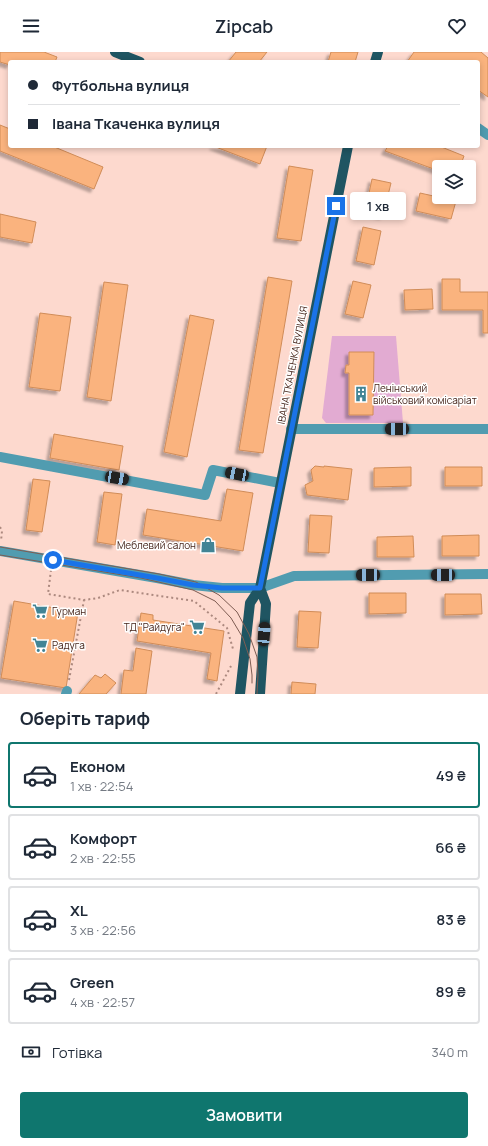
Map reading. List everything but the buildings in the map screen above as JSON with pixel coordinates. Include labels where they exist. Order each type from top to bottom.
[{"type":"main road","points":[[115,52],[135,60]]},
{"type":"main road","name":"ІВАНА ТКАЧЕНКА ВУЛИЦЯ","points":[[240,694],[250,603],[260,588],[348,148]]},
{"type":"main road","name":"ІВАНА ТКАЧЕНКА ВУЛИЦЯ","points":[[260,588],[266,604],[260,694]]},
{"type":"street","points":[[480,130],[488,136]]},
{"type":"street","points":[[291,429],[488,429]]},
{"type":"street","points":[[0,457],[205,495],[213,470],[280,483]]},
{"type":"street","points":[[0,551],[193,585],[222,588],[260,588],[294,576],[488,574]]},
{"type":"path","points":[[0,526],[2,531]]},
{"type":"path","points":[[50,578],[48,594],[84,600],[98,598],[120,590],[194,601],[227,628],[234,651]]},
{"type":"path","points":[[67,693],[84,600]]},
{"type":"path","points":[[216,694],[233,664]]},
{"type":"shaded area","points":[[332,336],[396,336],[403,423],[326,423],[322,418]]},
{"type":"tram line","points":[[0,547],[159,574],[196,582],[219,595],[237,612],[249,634],[257,657],[257,694]]},
{"type":"tram line","points":[[0,555],[141,578],[193,590],[215,601],[231,618],[243,638],[250,659],[252,683]]},
{"type":"place","name":"Ленінський військовий комісаріат","points":[[361,394]]},
{"type":"place","name":"Меблевий салон","points":[[208,545]]},
{"type":"place","name":"Гурман","points":[[40,611]]},
{"type":"place","name":"ТД \"Райдуга\"","points":[[197,627]]},
{"type":"place","name":"Радуга","points":[[40,645]]},
{"type":"route","points":[[53,560],[193,585],[222,588],[260,588],[336,206]]}]
